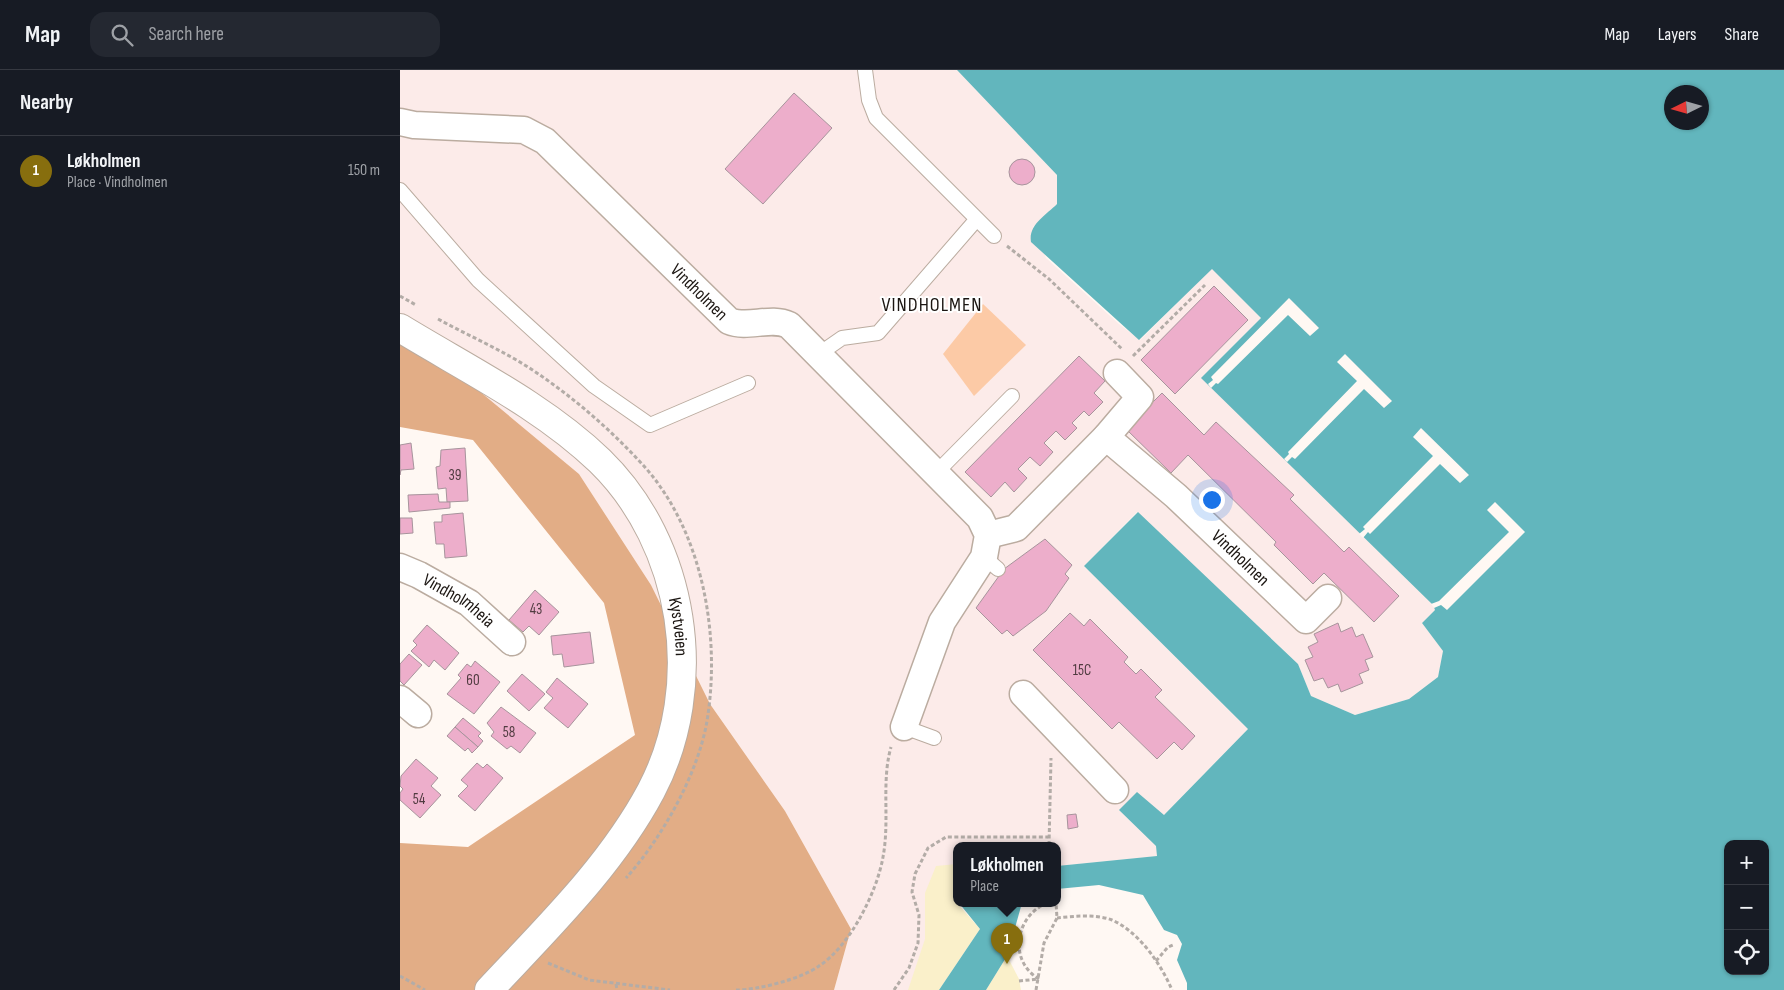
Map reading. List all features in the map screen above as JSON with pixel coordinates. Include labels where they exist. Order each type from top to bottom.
[{"type":"main road","name":"Kystveien","points":[[400,328],[530,407],[570,435],[600,461],[633,502],[650,529],[675,594],[681,631],[679,704],[670,746],[652,789],[609,855],[578,893],[489,990]]},
{"type":"street","name":"Vindholmen","points":[[400,122],[414,125],[524,130],[545,141],[729,321],[742,324],[783,322],[789,325],[820,354],[980,518],[990,554]]},
{"type":"street","points":[[904,727],[942,622],[990,554],[1106,437],[1140,397],[1117,372]]},
{"type":"street","name":"Vindholmen","points":[[1106,437],[1176,496],[1306,620],[1328,598]]},
{"type":"street","name":"Vindholmheia","points":[[400,567],[469,602],[512,642]]},
{"type":"street","points":[[1023,694],[1115,790]]},
{"type":"lane","points":[[865,70],[869,100],[876,118],[994,236]]},
{"type":"lane","points":[[400,190],[478,280],[594,386],[650,425],[748,383]]},
{"type":"lane","points":[[820,354],[842,338],[878,333],[976,220]]},
{"type":"lane","points":[[936,473],[1012,396]]},
{"type":"lane","points":[[904,727],[934,738]]},
{"type":"path","points":[[994,236],[1049,279],[1131,358],[1205,285]]},
{"type":"path","points":[[400,296],[424,310]]},
{"type":"path","points":[[432,315],[531,369],[605,426],[645,466],[665,495],[695,556],[704,589],[711,636],[711,685],[707,723],[696,762],[681,796],[654,842],[619,885]]},
{"type":"path","points":[[1049,842],[1053,725]]},
{"type":"path","points":[[736,990],[790,979],[819,966],[838,949],[856,924],[877,877],[883,857],[888,759],[893,742],[904,727]]},
{"type":"path","points":[[894,990],[909,968],[918,943],[919,915],[912,892],[915,874],[928,848],[946,837],[1048,837]]},
{"type":"path","points":[[1037,907],[1028,915],[1018,946],[1025,968],[1039,979]]},
{"type":"path","points":[[1036,990],[1044,943],[1057,918],[1056,907]]},
{"type":"path","points":[[1057,918],[1077,916],[1111,920],[1129,931],[1156,960],[1172,990]]},
{"type":"path","points":[[1156,960],[1168,947],[1173,945]]},
{"type":"path","points":[[541,970],[554,956]]},
{"type":"path","points":[[547,963],[589,980],[670,990]]},
{"type":"path","points":[[400,976],[425,990]]},
{"type":"path","points":[[1019,981],[1039,979]]},
{"type":"path","points":[[616,984],[617,990]]},
{"type":"shaded area","points":[[400,70],[957,70],[1057,175],[1057,204],[1033,227],[1046,258],[1119,324],[1140,340],[1212,268],[1261,318],[1202,378],[1433,605],[1435,610],[1422,623],[1443,651],[1438,677],[1409,699],[1355,715],[1311,696],[1298,664],[1137,512],[1084,566],[1248,729],[1164,815],[1119,810],[1156,846],[1158,856],[1061,866],[1061,842],[953,842],[953,907],[958,907],[939,990],[834,990],[851,929],[785,811],[710,704],[651,585],[579,474],[478,390],[400,343]]},
{"type":"shaded area","points":[[983,304],[1026,345],[974,396],[943,354]]},
{"type":"shaded area","points":[[400,343],[478,390],[579,474],[651,585],[710,704],[785,811],[851,929],[834,990],[400,990],[400,843],[468,847],[635,735],[604,603],[473,440],[400,427]]},
{"type":"sand","points":[[953,864],[953,907],[961,907],[980,929],[939,990],[908,990],[925,939],[925,893],[936,866]]},
{"type":"sand","points":[[1007,956],[1019,979],[1021,990],[986,990]]},
{"type":"water","points":[[957,70],[1784,70],[1784,990],[1187,990],[1187,983],[1177,960],[1182,944],[1177,935],[1164,930],[1143,895],[1099,885],[1061,889],[1061,866],[1157,856],[1156,846],[1119,810],[1137,792],[1164,815],[1248,729],[1084,566],[1138,512],[1298,664],[1311,696],[1355,715],[1409,699],[1438,677],[1443,651],[1422,623],[1435,610],[1433,605],[1201,378],[1261,318],[1212,269],[1139,340],[1031,242],[1032,230],[1043,216],[1057,204],[1057,175]]},
{"type":"water","points":[[962,907],[1021,907],[1007,956],[986,990],[939,990],[980,929]]},
{"type":"pier","points":[[1289,298],[1319,328],[1310,336],[1288,315],[1218,384],[1216,383],[1211,388],[1208,384],[1213,380],[1211,377]]},
{"type":"pier","points":[[1345,354],[1392,401],[1384,408],[1364,389],[1295,459],[1292,457],[1287,462],[1284,459],[1289,454],[1288,452],[1357,381],[1337,362]]},
{"type":"pier","points":[[1421,428],[1469,475],[1460,483],[1440,464],[1370,534],[1368,532],[1363,538],[1359,534],[1365,529],[1363,527],[1433,456],[1413,437]]},
{"type":"pier","points":[[1495,502],[1525,532],[1447,610],[1441,605],[1434,608],[1431,604],[1439,601],[1509,532],[1487,510]]},
{"type":"building","points":[[794,93],[832,128],[763,204],[725,169]]},
{"type":"building","points":[[1022,159],[1031,163],[1035,172],[1031,181],[1022,185],[1013,181],[1009,172],[1013,163]]},
{"type":"building","points":[[1214,286],[1248,320],[1175,394],[1141,360]]},
{"type":"building","points":[[1079,356],[1105,381],[1094,393],[1103,402],[1089,416],[1084,411],[1072,423],[1077,428],[1065,440],[1056,431],[1044,443],[1053,452],[1040,466],[1030,457],[1018,469],[1027,478],[1014,492],[1005,482],[991,497],[965,472]]},
{"type":"building","points":[[1162,393],[1204,435],[1216,422],[1294,495],[1290,499],[1344,552],[1349,547],[1399,596],[1374,622],[1324,573],[1313,584],[1274,545],[1276,542],[1188,455],[1171,473],[1126,429]]},
{"type":"building","points":[[411,443],[414,469],[401,470],[400,475],[400,445]]},
{"type":"building","points":[[465,448],[468,501],[447,502],[446,488],[438,489],[436,467],[440,466],[441,450]]},
{"type":"building","points":[[438,494],[439,502],[450,502],[450,508],[409,512],[408,495]]},
{"type":"building","points":[[463,513],[467,556],[445,558],[444,544],[436,544],[434,522],[442,522],[442,515]]},
{"type":"building","points":[[400,518],[412,518],[413,533],[400,534]]},
{"type":"building","points":[[1045,539],[1072,565],[1065,574],[1069,578],[1046,611],[1013,636],[1007,630],[1002,634],[976,608],[1004,569]]},
{"type":"building","points":[[535,590],[559,612],[539,635],[529,626],[523,632],[509,620]]},
{"type":"building","points":[[1070,613],[1084,626],[1090,619],[1128,657],[1124,662],[1136,674],[1141,669],[1162,690],[1155,697],[1195,736],[1182,750],[1174,742],[1157,759],[1119,722],[1112,729],[1033,650]]},
{"type":"building","points":[[1338,623],[1341,632],[1352,627],[1356,637],[1363,634],[1373,657],[1365,660],[1369,670],[1359,674],[1363,683],[1341,692],[1338,684],[1328,688],[1323,678],[1314,681],[1305,660],[1313,657],[1308,647],[1318,642],[1314,634]]},
{"type":"building","points":[[427,625],[459,653],[445,670],[434,660],[429,667],[411,651],[417,645],[413,641]]},
{"type":"building","points":[[590,632],[594,663],[564,667],[562,654],[553,655],[551,636]]},
{"type":"building","points":[[409,654],[422,665],[404,685],[400,681],[400,664]]},
{"type":"building","points":[[475,661],[500,682],[474,714],[447,694],[461,678],[458,675],[467,664],[471,667]]},
{"type":"building","points":[[522,674],[545,694],[529,711],[507,691]]},
{"type":"building","points":[[557,678],[588,704],[568,728],[544,708],[553,698],[546,692]]},
{"type":"building","points":[[501,707],[536,733],[520,753],[511,746],[507,749],[491,736],[494,732],[487,723]]},
{"type":"building","points":[[463,718],[481,733],[478,736],[483,741],[478,747],[455,727]]},
{"type":"building","points":[[455,727],[478,747],[472,753],[468,748],[465,751],[447,736]]},
{"type":"building","points":[[416,759],[438,778],[431,786],[441,795],[420,818],[400,800],[400,793],[403,789],[400,786],[401,776]]},
{"type":"building","points":[[477,763],[483,768],[487,764],[503,778],[475,811],[458,796],[468,786],[461,780]]},
{"type":"building","points":[[1076,814],[1078,827],[1068,829],[1067,815]]},
{"type":"place","name":"Løkholmen","points":[[1007,964]]},
{"type":"district","name":"VINDHOLMEN","points":[[932,304]]}]
